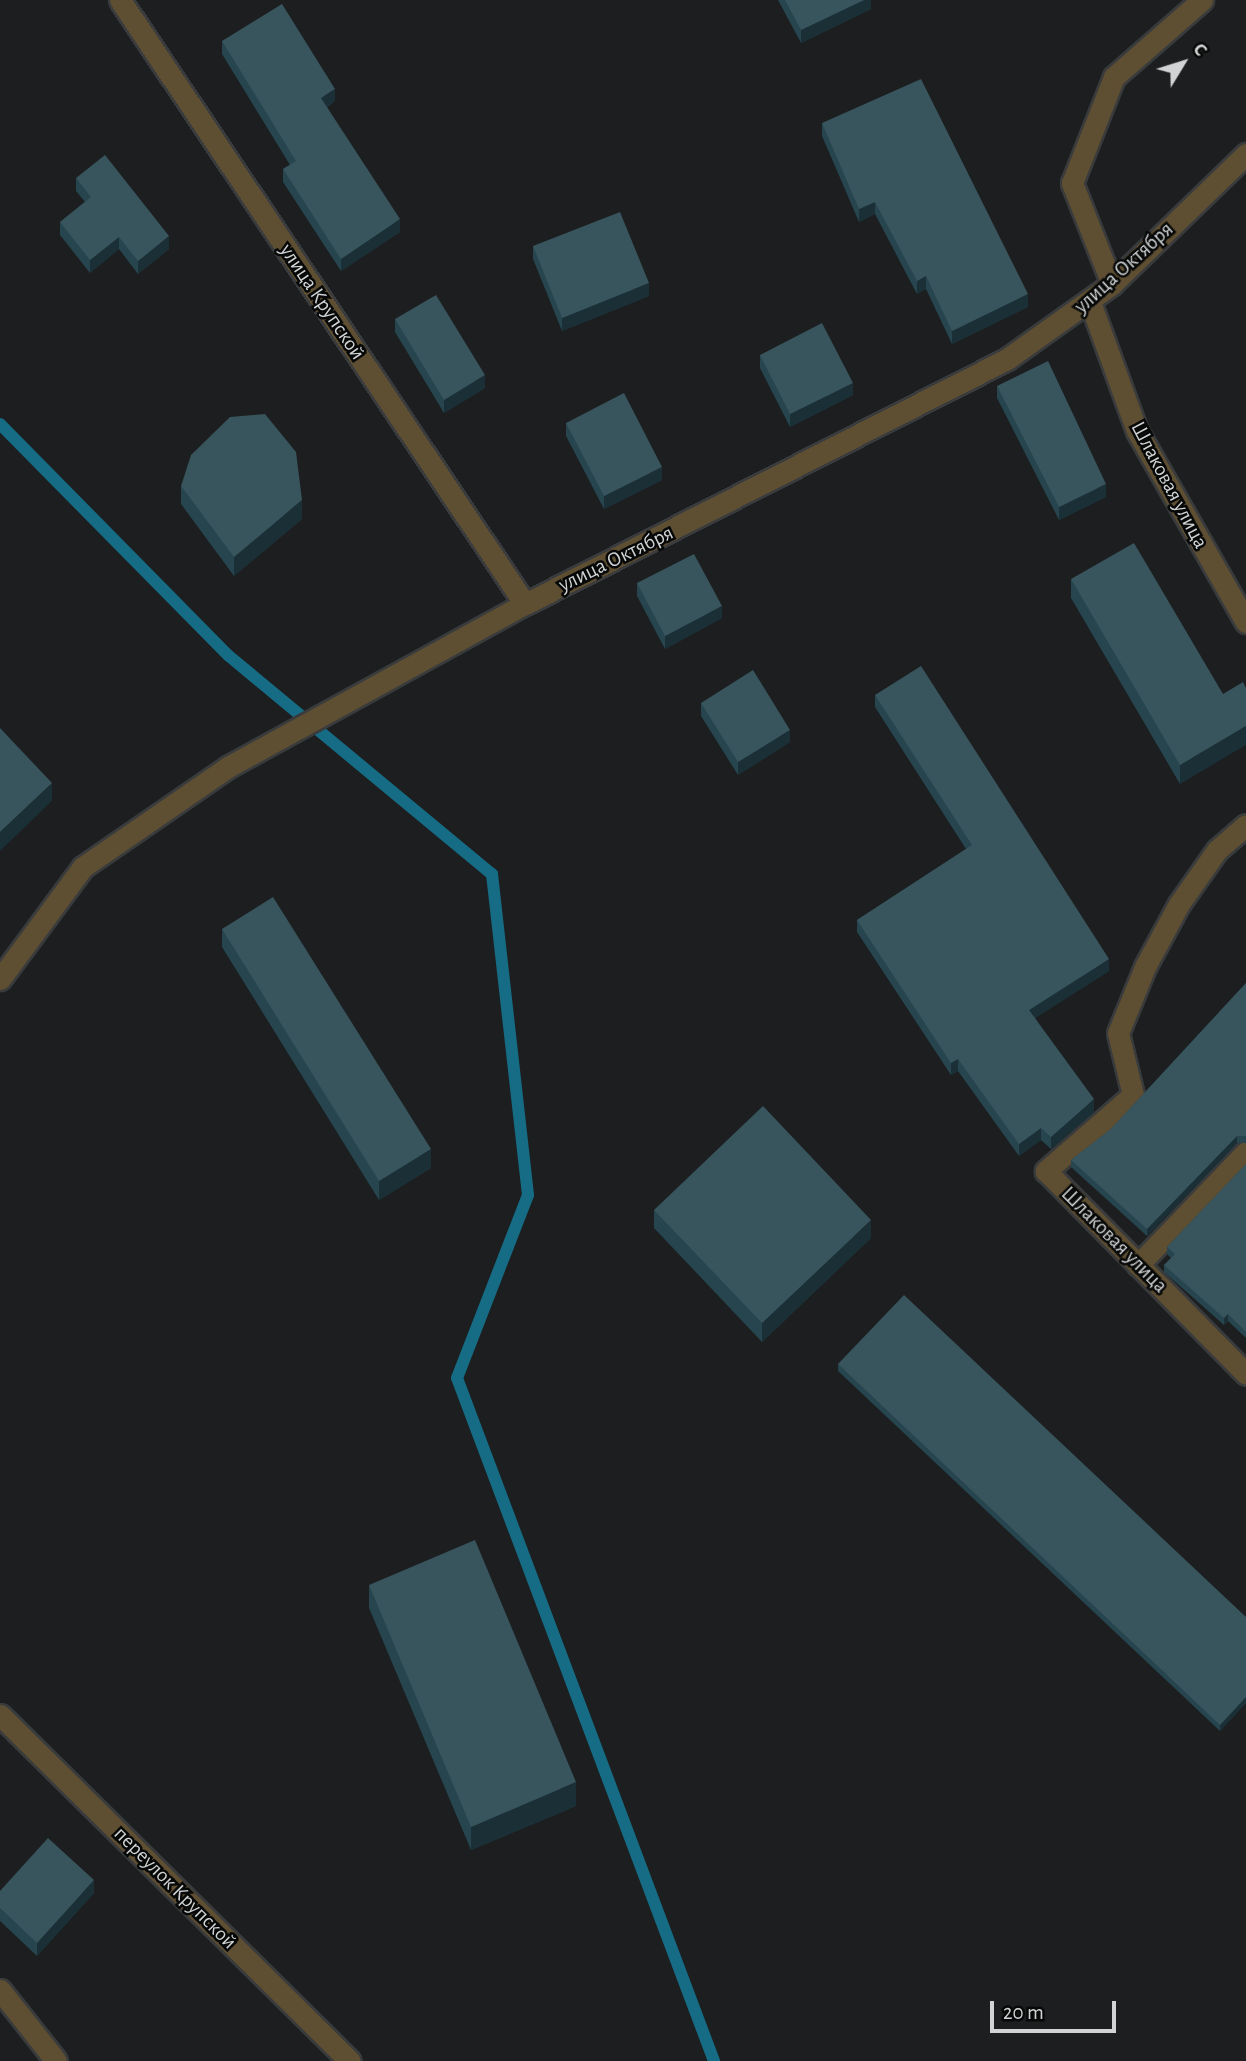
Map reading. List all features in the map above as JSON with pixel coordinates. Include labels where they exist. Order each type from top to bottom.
[{"type":"street","name":"улица Крупской","points":[[120,0],[525,604]]},
{"type":"street","points":[[1112,284],[1072,183],[1114,77],[1202,0]]},
{"type":"street","name":"улица Октября","points":[[0,979],[83,867],[228,767],[380,680],[525,604],[1007,359],[1112,284],[1246,154]]},
{"type":"street","name":"Шлаковая улица","points":[[1090,302],[1137,431],[1246,622]]},
{"type":"street","name":"Шлаковая улица","points":[[1244,1366],[1138,1265],[1046,1171],[1133,1095],[1118,1033],[1145,967],[1186,893],[1217,850],[1246,825]]},
{"type":"street","points":[[1138,1265],[1246,1152]]},
{"type":"street","name":"переулок Крупской","points":[[0,1716],[350,2061]]},
{"type":"street","points":[[0,1990],[56,2061]]},
{"type":"building","points":[[785,0],[864,0],[801,30]]},
{"type":"building","points":[[282,4],[335,89],[321,98],[400,219],[341,259],[283,169],[296,161],[222,41]]},
{"type":"building","points":[[921,79],[1028,294],[952,331],[926,276],[917,281],[875,202],[859,209],[822,123]]},
{"type":"building","points":[[105,155],[169,236],[138,261],[119,237],[90,260],[60,222],[91,197],[76,178]]},
{"type":"building","points":[[620,212],[649,283],[562,318],[533,246]]},
{"type":"building","points":[[436,295],[485,375],[444,400],[395,319]]},
{"type":"building","points":[[822,323],[853,383],[790,414],[760,355]]},
{"type":"building","points":[[1048,361],[1106,484],[1059,507],[997,386]]},
{"type":"building","points":[[624,393],[662,467],[604,496],[566,423]]},
{"type":"building","points":[[265,414],[296,452],[302,500],[234,557],[181,486],[191,455],[230,417]]},
{"type":"building","points":[[1134,543],[1223,694],[1243,682],[1246,688],[1246,726],[1180,765],[1071,579]]},
{"type":"building","points":[[694,554],[722,606],[665,636],[637,583]]},
{"type":"building","points":[[921,666],[1109,959],[1029,1010],[1094,1099],[1051,1137],[1041,1128],[1019,1144],[958,1059],[951,1063],[857,920],[972,845],[875,695]]},
{"type":"building","points":[[753,670],[790,730],[738,762],[701,703]]},
{"type":"building","points":[[0,728],[52,783],[0,832]]},
{"type":"building","points":[[273,897],[431,1149],[379,1181],[222,929]]},
{"type":"building","points":[[1246,983],[1246,1136],[1237,1136],[1147,1229],[1071,1160],[1111,1129]]},
{"type":"building","points":[[763,1106],[871,1220],[762,1323],[654,1210]]},
{"type":"building","points":[[1246,1164],[1246,1332],[1228,1314],[1224,1318],[1164,1265],[1175,1254],[1167,1247]]},
{"type":"building","points":[[904,1295],[1246,1617],[1246,1697],[1220,1725],[838,1364]]},
{"type":"building","points":[[475,1540],[576,1782],[471,1827],[369,1585]]},
{"type":"building","points":[[48,1838],[94,1880],[37,1943],[0,1908],[0,1891]]},
{"type":"waterway","points":[[0,424],[229,656],[492,874],[528,1195],[457,1378],[714,2061]]}]
